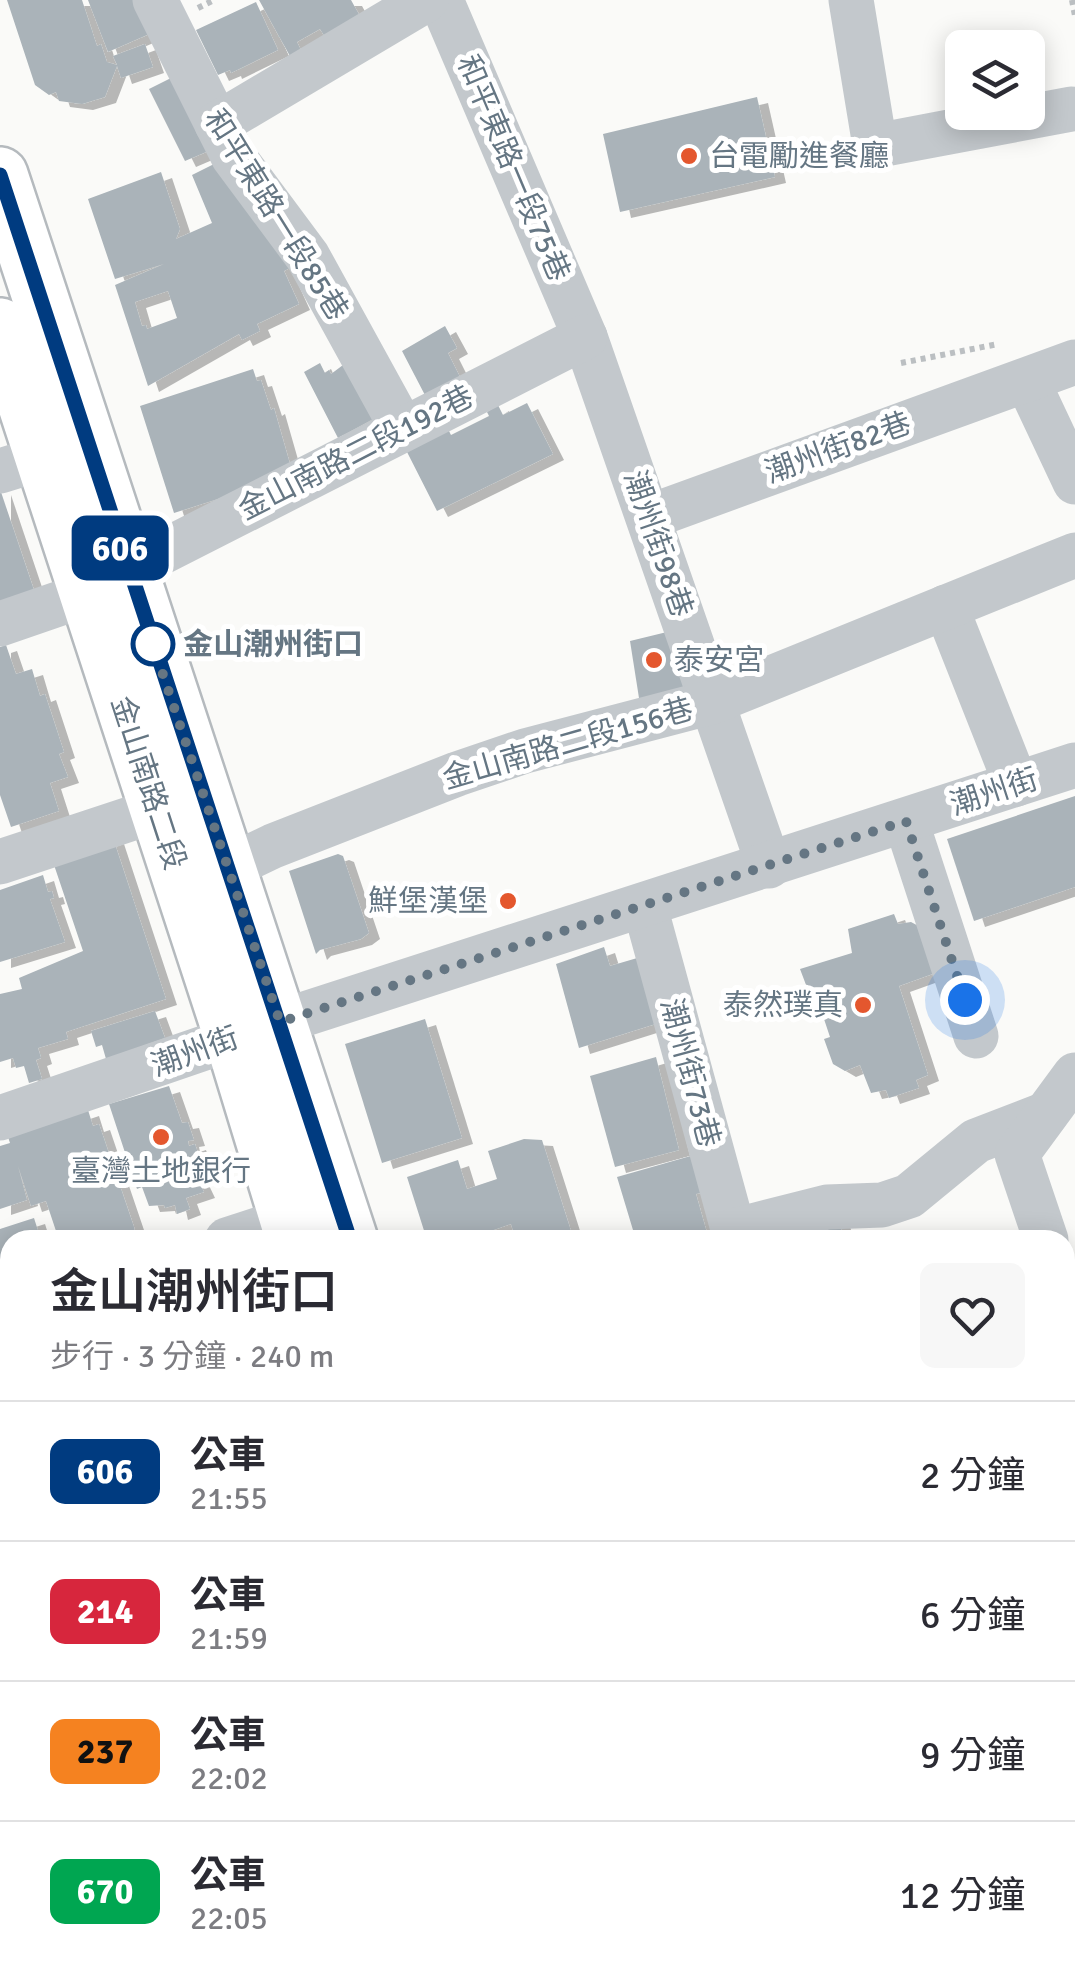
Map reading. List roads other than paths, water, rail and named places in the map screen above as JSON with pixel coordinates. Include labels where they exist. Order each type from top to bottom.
[{"type":"main road","name":"金山南路二段","points":[[0,174],[107,582],[157,810],[346,1230]]},
{"type":"main road","name":"金山南路二段","points":[[0,326],[21,464],[107,582],[229,867],[291,1230]]},
{"type":"street","name":"和平東路一段85巷","points":[[155,0],[234,156],[308,257],[402,428]]},
{"type":"street","points":[[217,124],[426,0]]},
{"type":"street","name":"和平東路一段75巷","points":[[442,0],[585,337]]},
{"type":"street","points":[[851,0],[875,146],[1071,109]]},
{"type":"street","name":"金山南路二段192巷","points":[[0,624],[107,582],[585,337]]},
{"type":"street","name":"潮州街98巷","points":[[585,337],[769,866]]},
{"type":"street","name":"潮州街82巷","points":[[649,517],[1073,363]]},
{"type":"street","points":[[1027,380],[1075,482]]},
{"type":"street","name":"金山南路二段156巷","points":[[229,867],[273,846],[491,762],[712,702],[1075,555]]},
{"type":"street","points":[[946,607],[1016,784]]},
{"type":"street","name":"潮州街","points":[[0,1118],[256,1030],[1075,765]]},
{"type":"street","points":[[0,862],[157,810]]},
{"type":"street","points":[[906,821],[976,1036]]},
{"type":"street","name":"潮州街73巷","points":[[644,906],[732,1230]]},
{"type":"street","points":[[1043,1230],[1017,1154],[1075,1075]]},
{"type":"street","points":[[753,1230],[826,1207],[882,1205],[910,1196],[976,1141],[1046,1114]]},
{"type":"place","name":"台電勵進餐廳","points":[[689,156]]},
{"type":"place","name":"金山潮州街口","points":[[153,644]]},
{"type":"place","name":"泰安宮","points":[[654,660]]},
{"type":"place","name":"鮮堡漢堡","points":[[508,901]]},
{"type":"place","name":"泰然璞真","points":[[863,1005]]},
{"type":"place","name":"臺灣土地銀行","points":[[161,1137]]}]
